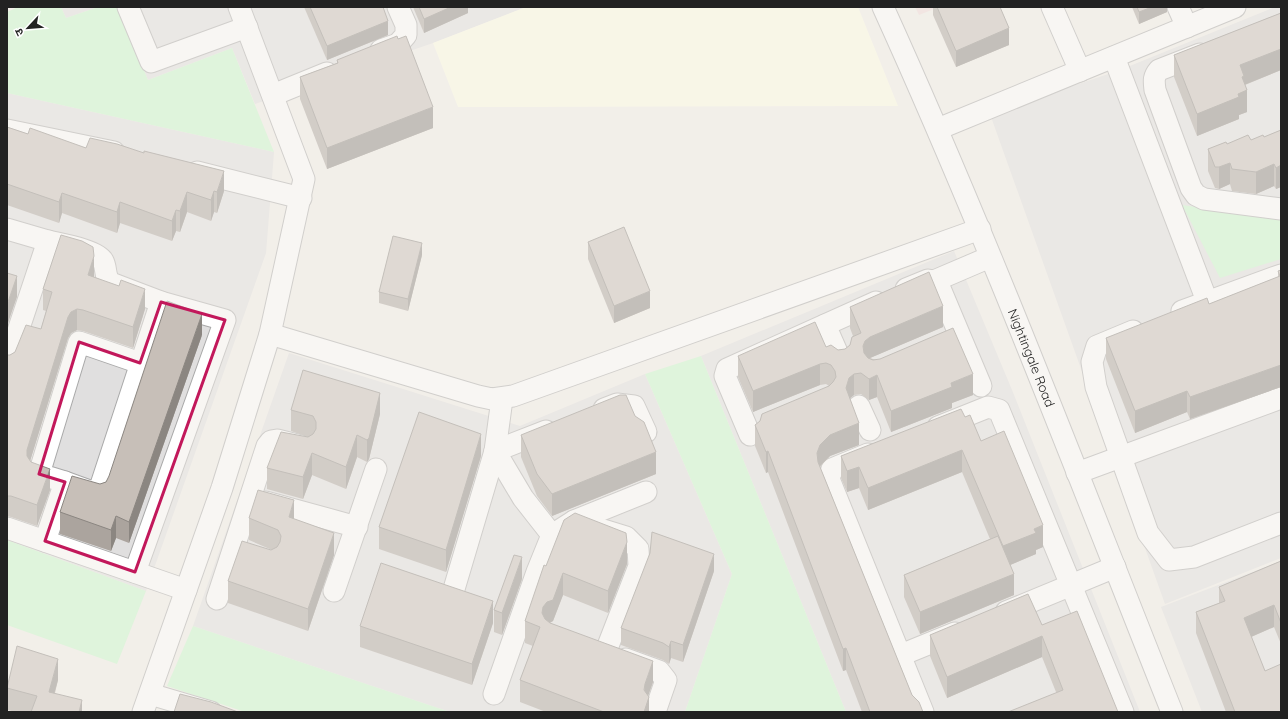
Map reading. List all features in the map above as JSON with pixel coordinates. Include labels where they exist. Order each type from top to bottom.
[{"type":"street","points":[[128,7],[151,62],[247,27]]},
{"type":"street","points":[[211,712],[147,703],[222,488],[270,334],[304,179],[239,7]]},
{"type":"street","points":[[273,95],[398,44],[406,35],[406,25],[398,7]]},
{"type":"street","name":"Nightingale Road","points":[[883,7],[938,130],[980,230],[1172,712]]},
{"type":"street","points":[[1052,7],[1080,71]]},
{"type":"street","points":[[1178,7],[1187,27]]},
{"type":"street","points":[[938,130],[1235,7]]},
{"type":"street","points":[[1216,48],[1159,70],[1155,75],[1155,90],[1191,188],[1196,195],[1204,199],[1281,209]]},
{"type":"street","points":[[1114,57],[1207,301]]},
{"type":"street","points":[[7,130],[130,156]]},
{"type":"street","points":[[176,167],[301,198]]},
{"type":"street","points":[[7,229],[95,254],[103,260],[107,280],[111,283],[161,302],[225,320],[135,572]]},
{"type":"street","points":[[270,334],[478,396],[502,399],[980,230]]},
{"type":"street","points":[[7,364],[48,241]]},
{"type":"street","points":[[768,419],[749,431],[725,376],[727,369],[928,280],[934,281],[990,257]]},
{"type":"street","points":[[1281,275],[1207,301],[1097,346],[1092,362],[1096,388],[1122,457],[1148,534],[1169,560],[1194,557],[1281,523]]},
{"type":"street","points":[[934,281],[944,296],[981,386]]},
{"type":"street","points":[[140,363],[79,342],[39,474],[98,494],[161,302]]},
{"type":"street","points":[[825,325],[840,359]]},
{"type":"street","points":[[939,342],[960,333]]},
{"type":"street","points":[[1077,473],[1281,398]]},
{"type":"street","points":[[455,589],[495,451],[502,399]]},
{"type":"street","points":[[588,415],[616,404],[634,406],[646,432]]},
{"type":"street","points":[[859,406],[870,430]]},
{"type":"street","points":[[923,433],[988,407],[999,410],[1122,712]]},
{"type":"street","points":[[495,451],[566,424]]},
{"type":"street","points":[[217,599],[267,446],[271,441],[277,440],[304,447]]},
{"type":"street","points":[[886,447],[835,467],[829,474],[829,479],[923,712]]},
{"type":"street","points":[[495,451],[523,498],[552,535]]},
{"type":"street","points":[[334,591],[376,469]]},
{"type":"street","points":[[45,541],[65,482]]},
{"type":"street","points":[[222,488],[357,527]]},
{"type":"street","points":[[494,694],[535,578],[552,535],[574,521],[646,492]]},
{"type":"street","points":[[574,521],[626,537],[638,549],[639,566],[599,649],[659,672],[666,680],[656,709]]},
{"type":"street","points":[[7,528],[186,590]]},
{"type":"street","points":[[234,548],[255,555]]},
{"type":"street","points":[[900,655],[1115,567]]},
{"type":"highlighted area","points":[[161,302],[225,320],[135,572],[45,541],[65,482],[39,474],[79,342],[140,363]]},
{"type":"shaded area","points":[[61,7],[98,7],[66,18]]},
{"type":"shaded area","points":[[118,7],[526,7],[433,43],[255,104],[232,48],[148,80]]},
{"type":"shaded area","points":[[526,7],[858,7],[898,106],[458,107],[433,43]]},
{"type":"shaded area","points":[[915,7],[939,7],[919,15]]},
{"type":"shaded area","points":[[1275,7],[1281,7],[1281,558],[1165,604],[990,114],[1120,70]]},
{"type":"shaded area","points":[[7,93],[274,152],[266,253],[146,591],[7,540]]},
{"type":"shaded area","points":[[954,251],[1012,390],[1140,712],[846,712],[701,356]]},
{"type":"shaded area","points":[[289,353],[520,426],[645,374],[732,574],[685,712],[450,712],[193,626]]},
{"type":"shaded area","points":[[1281,561],[1281,712],[1202,712],[1161,607]]},
{"type":"green space","points":[[18,7],[61,7],[66,18],[98,7],[118,7],[148,80],[232,48],[274,152],[7,93],[7,12]]},
{"type":"green space","points":[[1182,205],[1281,219],[1281,259],[1220,278]]},
{"type":"green space","points":[[701,356],[846,712],[685,712],[732,574],[645,374]]},
{"type":"green space","points":[[7,540],[146,591],[117,664],[7,625]]},
{"type":"green space","points":[[193,626],[450,712],[245,712],[167,686]]},
{"type":"building","points":[[310,7],[383,7],[388,21],[327,46]]},
{"type":"building","points":[[419,7],[451,7],[424,19]]},
{"type":"building","points":[[937,7],[1000,7],[1009,28],[956,51]]},
{"type":"building","points":[[1137,7],[1152,7],[1139,12]]},
{"type":"building","points":[[1281,13],[1281,49],[1240,65],[1244,76],[1242,77],[1247,90],[1238,94],[1239,97],[1197,114],[1174,55]]},
{"type":"building","points":[[397,36],[398,39],[406,36],[433,107],[327,148],[300,77],[338,63],[337,60]]},
{"type":"building","points":[[7,127],[28,134],[30,128],[86,148],[90,138],[117,144],[144,153],[144,151],[224,171],[217,192],[214,191],[211,200],[187,192],[180,211],[176,210],[172,221],[120,202],[117,212],[62,193],[59,202],[7,184]]},
{"type":"building","points":[[1281,130],[1281,165],[1276,168],[1274,164],[1256,172],[1232,169],[1230,163],[1215,167],[1208,149],[1226,142],[1227,144],[1248,135],[1251,140],[1263,135],[1264,137]]},
{"type":"building","points":[[624,227],[650,291],[614,306],[588,242]]},
{"type":"building","points":[[61,235],[82,241],[93,247],[94,256],[88,275],[119,286],[121,280],[145,289],[133,327],[77,309],[71,312],[68,317],[27,450],[27,456],[31,462],[50,469],[37,505],[7,496],[7,355],[15,352],[26,325],[41,329],[52,292],[43,289]]},
{"type":"building","points":[[393,236],[422,243],[408,299],[379,292]]},
{"type":"building","points":[[1281,270],[1281,365],[1190,397],[1187,391],[1135,411],[1106,338],[1207,298],[1209,304],[1280,276],[1278,271]]},
{"type":"building","points":[[929,272],[943,306],[870,337],[865,341],[863,346],[864,353],[868,358],[873,360],[880,359],[953,328],[973,374],[951,383],[952,387],[891,411],[877,375],[869,379],[861,373],[854,374],[849,378],[846,388],[859,423],[830,435],[820,445],[817,453],[818,462],[912,695],[919,702],[923,712],[870,712],[846,648],[843,649],[768,451],[766,452],[755,425],[760,421],[762,414],[829,386],[836,377],[835,371],[831,365],[826,363],[820,364],[753,391],[738,356],[815,322],[826,347],[831,345],[838,350],[845,349],[850,345],[852,337],[861,333],[850,307]]},
{"type":"building","points":[[7,273],[17,276],[7,305]]},
{"type":"building","points":[[167,301],[202,314],[129,522],[116,516],[111,530],[60,512],[72,476],[100,484],[106,482]]},
{"type":"building","points":[[303,370],[380,393],[369,438],[367,440],[357,435],[346,467],[312,453],[303,477],[267,468],[281,432],[308,437],[313,434],[316,429],[316,422],[313,416],[291,410]]},
{"type":"building","points":[[620,395],[626,395],[635,416],[644,422],[656,452],[552,494],[537,474],[521,435]]},
{"type":"building","points":[[961,409],[965,417],[970,415],[981,441],[1004,431],[1043,525],[1034,529],[1036,533],[1003,546],[962,450],[868,488],[859,467],[847,471],[841,456]]},
{"type":"building","points":[[419,412],[481,434],[446,550],[379,527]]},
{"type":"building","points":[[258,490],[294,500],[289,517],[334,533],[308,609],[228,581],[242,541],[271,550],[277,547],[280,542],[281,536],[278,530],[249,518]]},
{"type":"building","points":[[575,513],[626,533],[627,542],[608,591],[563,573],[553,600],[547,602],[543,607],[542,613],[545,619],[550,623],[653,661],[645,684],[644,690],[649,697],[644,712],[604,712],[520,680],[540,627],[525,621],[544,565],[546,566],[564,520]]},
{"type":"building","points":[[652,532],[714,554],[683,645],[671,641],[669,647],[663,643],[621,628],[650,553]]},
{"type":"building","points":[[998,536],[1014,574],[920,612],[904,575]]},
{"type":"building","points":[[514,555],[522,557],[502,613],[494,610]]},
{"type":"building","points":[[1281,561],[1281,623],[1274,605],[1244,618],[1265,671],[1281,664],[1281,712],[1235,712],[1196,612],[1225,601],[1219,587]]},
{"type":"building","points":[[381,563],[493,601],[472,664],[360,626]]},
{"type":"building","points":[[1028,594],[1042,625],[1077,611],[1118,712],[1008,712],[1063,690],[1042,636],[947,677],[930,635]]},
{"type":"building","points":[[17,646],[58,659],[49,692],[82,700],[79,712],[31,712],[37,696],[7,688]]},
{"type":"building","points":[[180,694],[211,702],[238,712],[174,712]]}]
